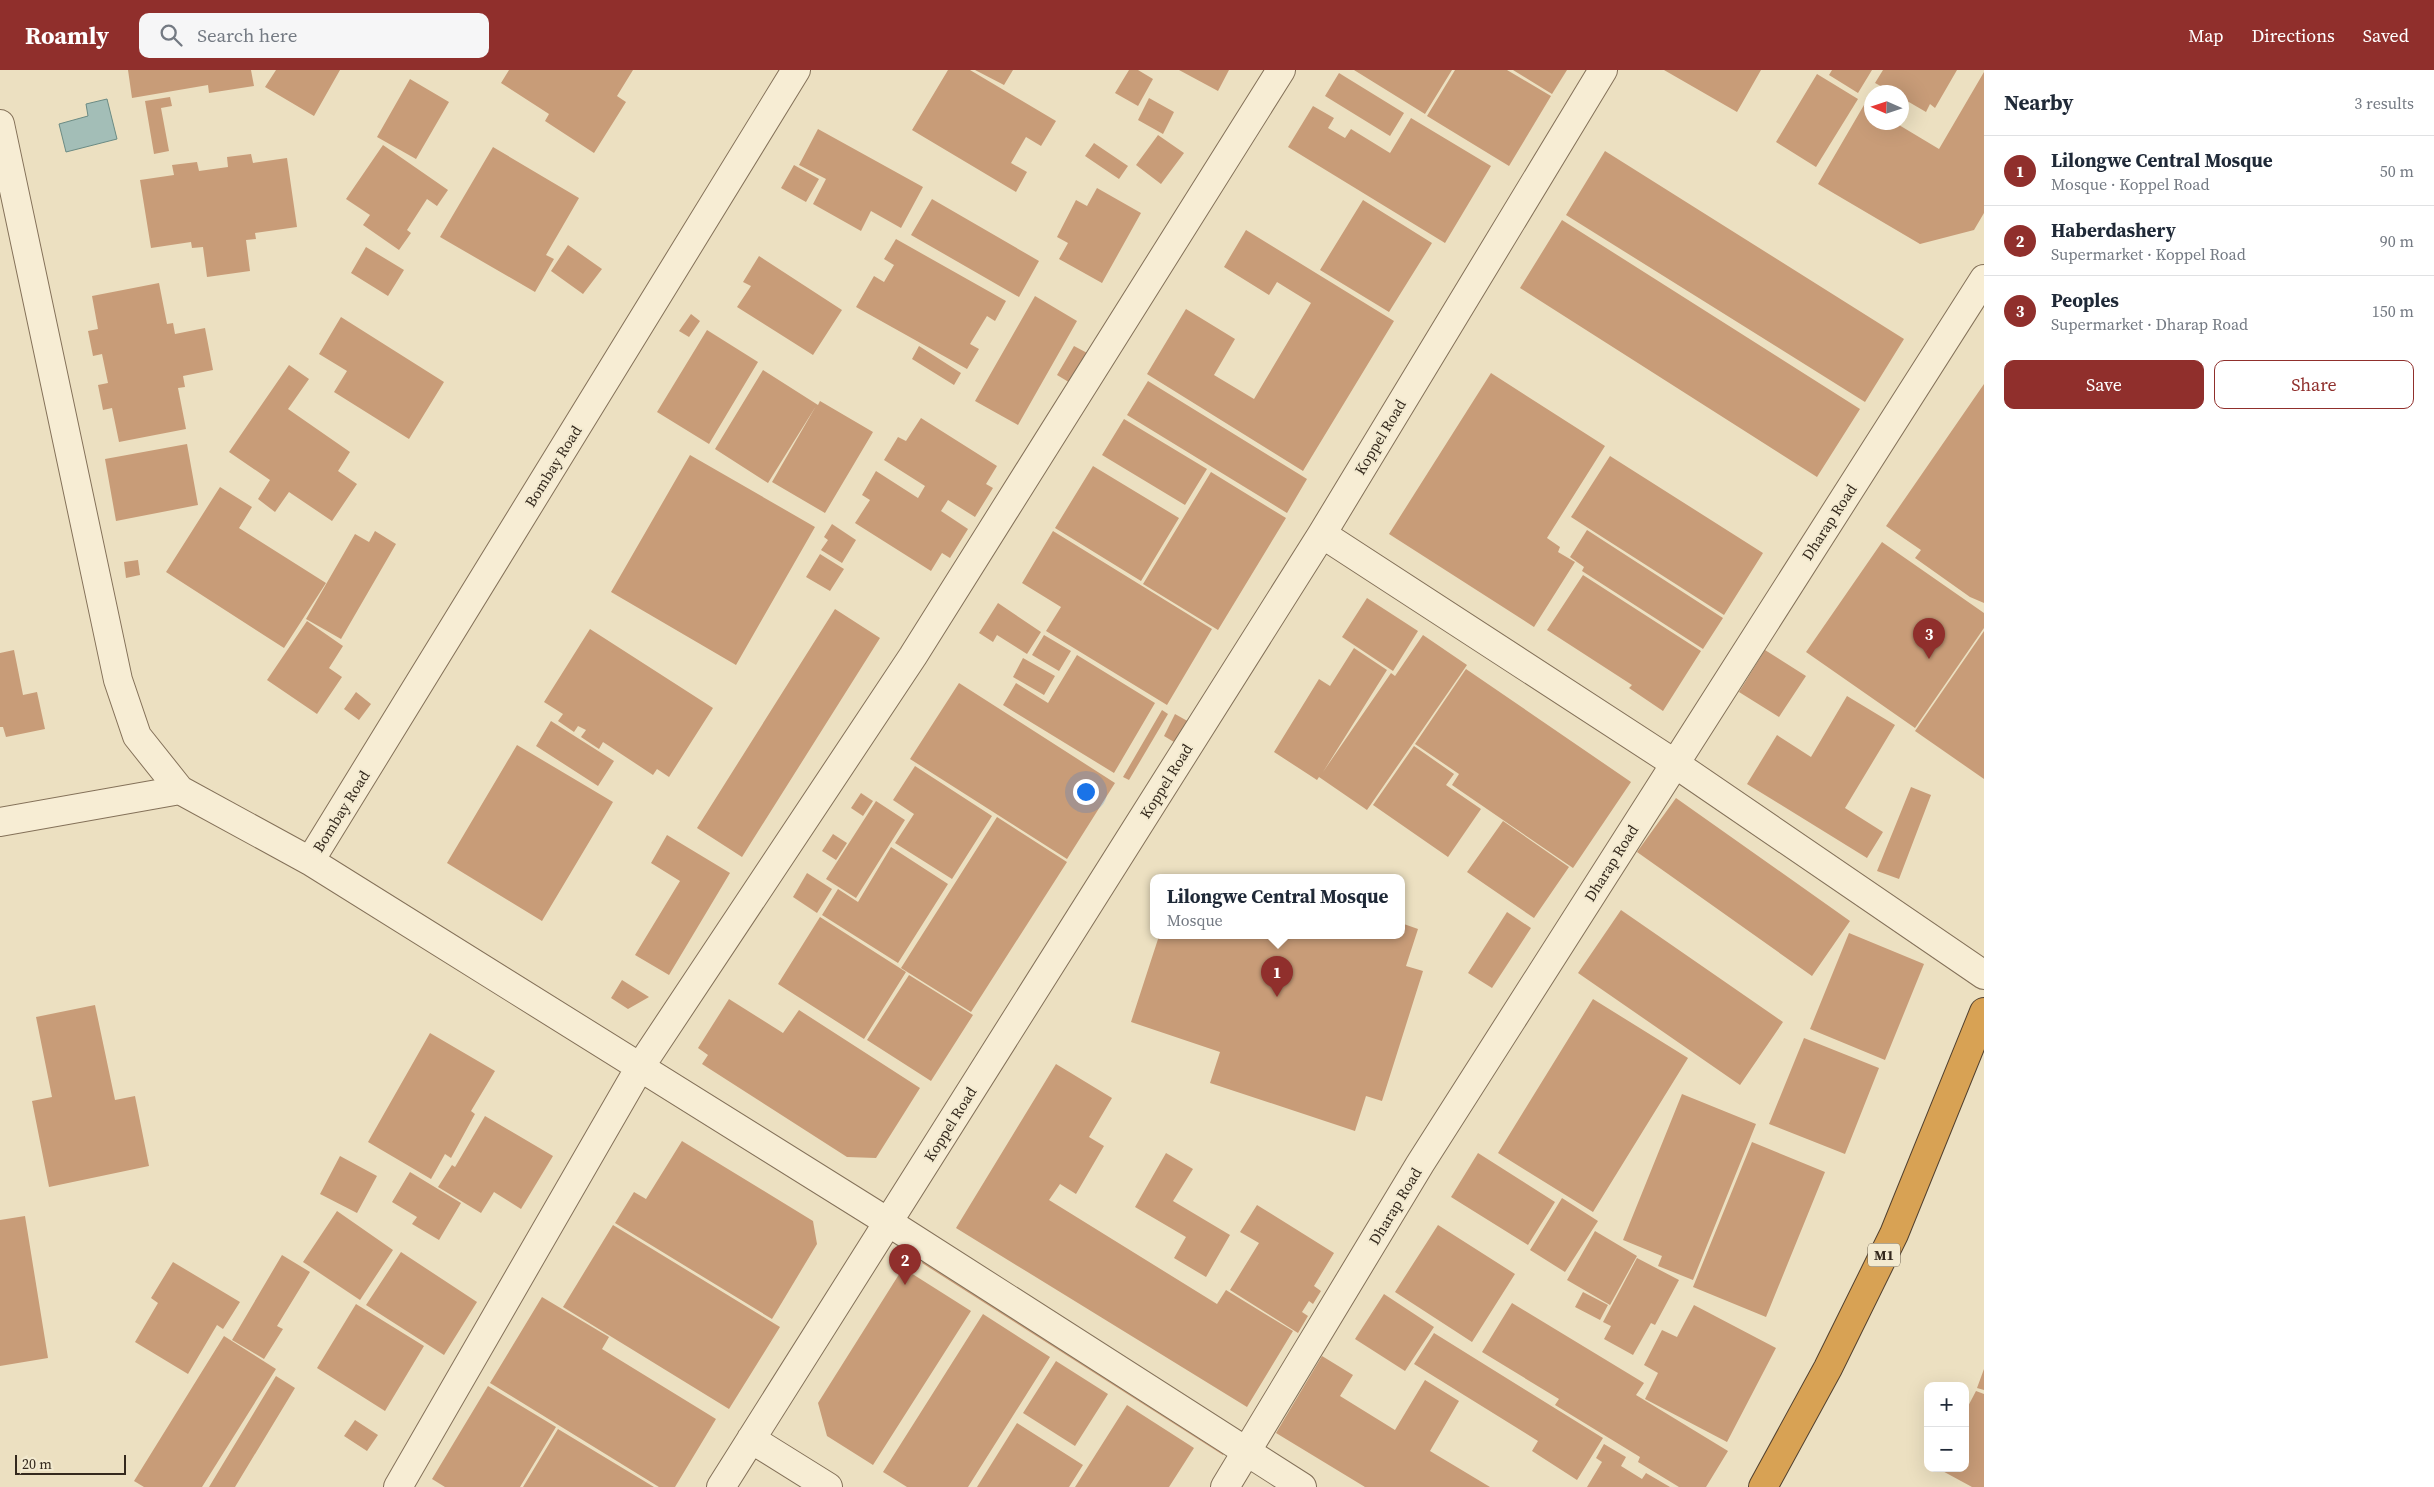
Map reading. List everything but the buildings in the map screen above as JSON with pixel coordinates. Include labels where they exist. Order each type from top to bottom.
[{"type":"highway","name":"M1","points":[[1763,1487],[1828,1368],[1894,1234],[1984,1012]]},
{"type":"street","name":"Bombay Road","points":[[310,861],[796,70]]},
{"type":"street","points":[[398,1487],[640,1066],[913,656],[1281,70]]},
{"type":"street","name":"Koppel Road","points":[[721,1487],[1322,534],[1603,70]]},
{"type":"street","points":[[0,124],[118,680],[137,736],[180,790],[310,861],[888,1222],[1302,1487]]},
{"type":"street","name":"Dharap Road","points":[[1226,1487],[1420,1164],[1984,279]]},
{"type":"street","points":[[1322,534],[1674,763],[1984,975]]},
{"type":"street","points":[[0,822],[180,790]]},
{"type":"street","points":[[751,1439],[828,1487]]},
{"type":"water","points":[[107,99],[117,139],[66,152],[59,124],[88,116],[86,104]]},
{"type":"place","name":"Peoples","points":[[1929,659]]},
{"type":"place","name":"Lilongwe Central Mosque","points":[[1277,997]]},
{"type":"place","name":"Haberdashery","points":[[905,1285]]}]
